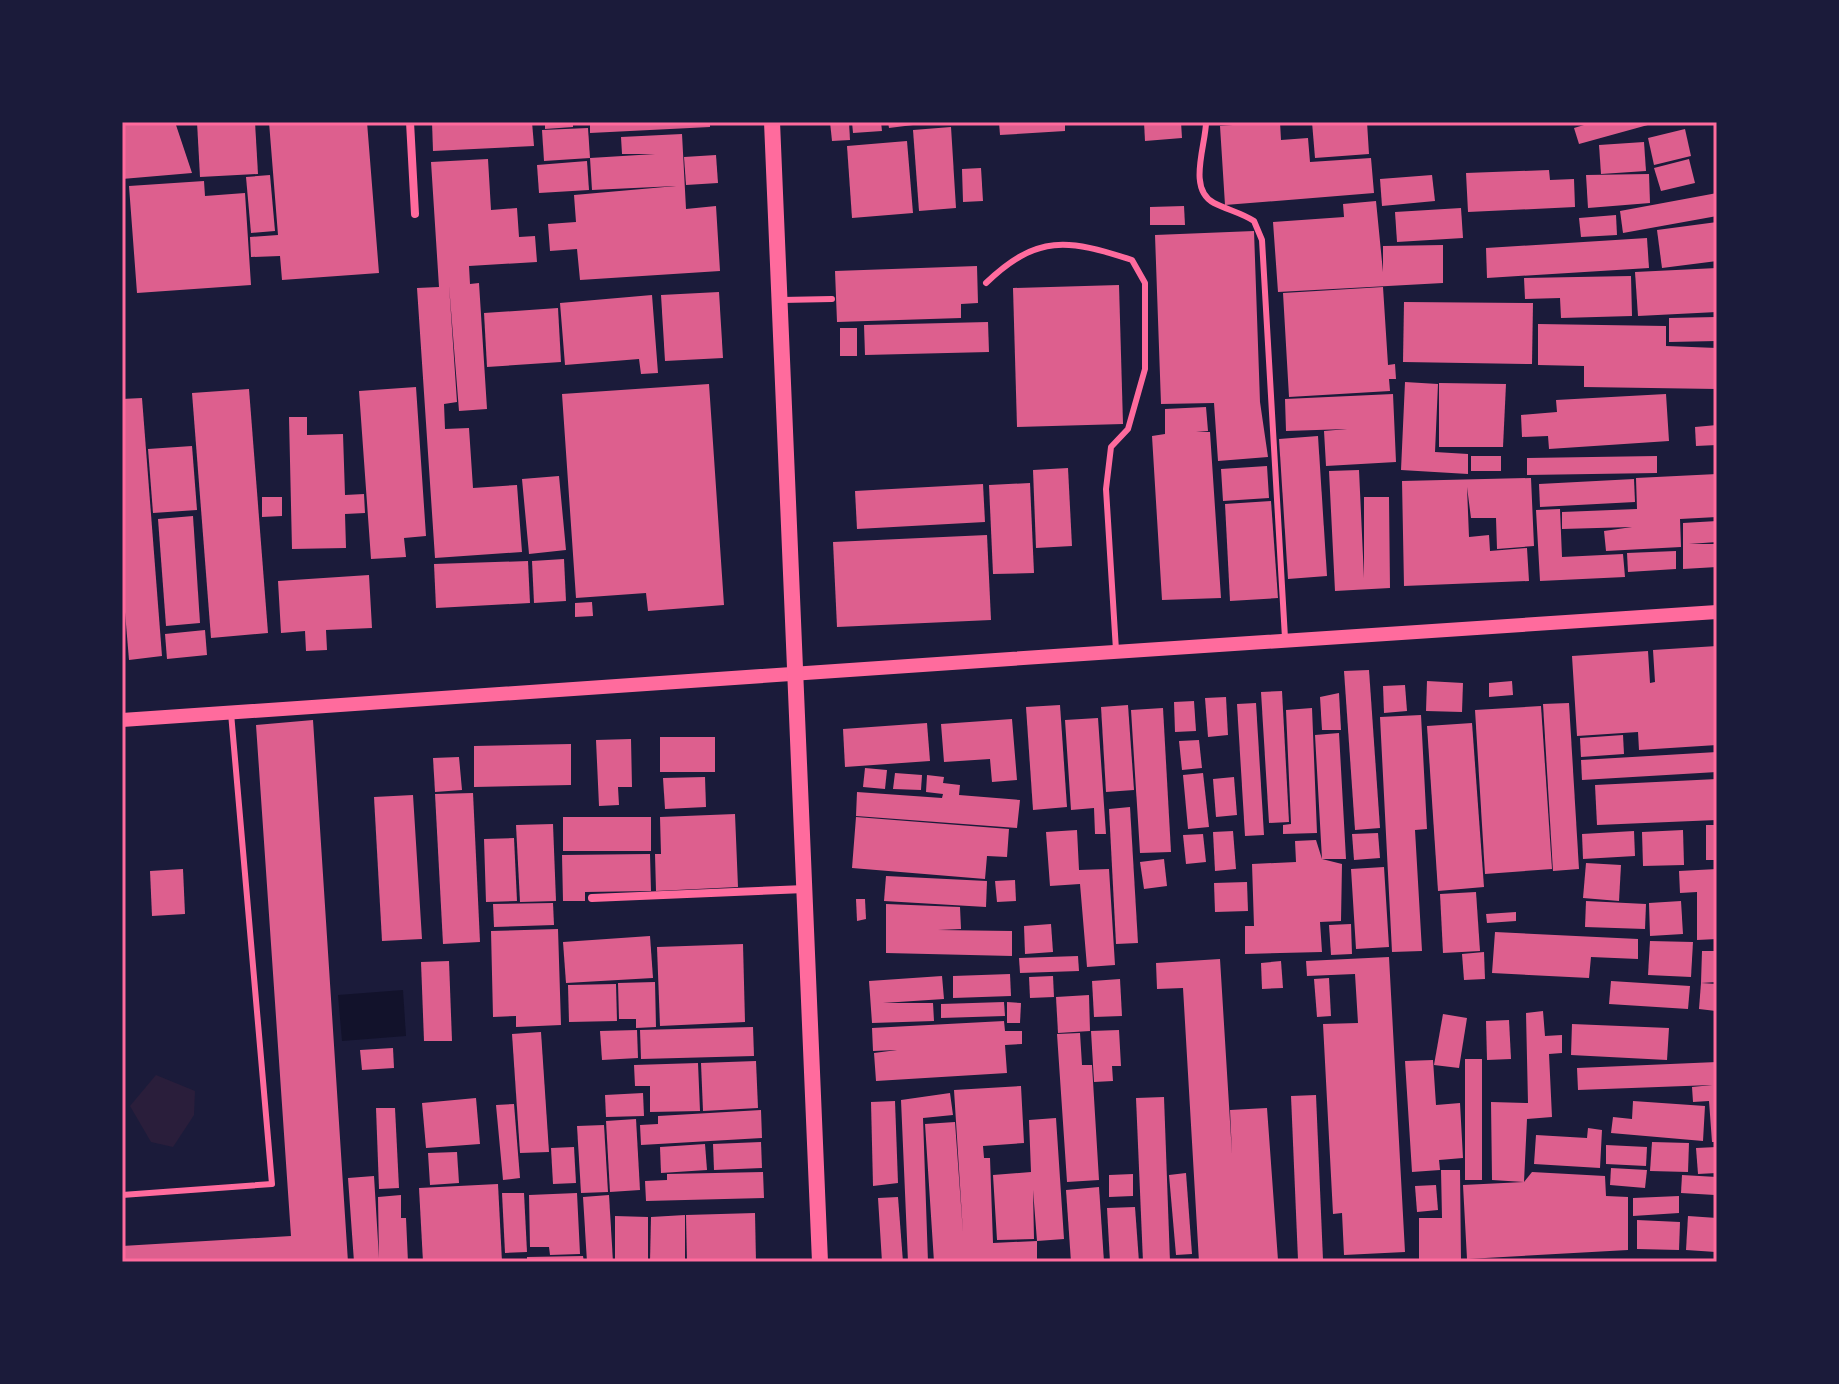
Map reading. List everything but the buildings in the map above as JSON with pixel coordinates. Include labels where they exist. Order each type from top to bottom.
[{"type":"main road","points":[[772,122],[820,1262]]},
{"type":"street","points":[[410,122],[415,214]]},
{"type":"street","points":[[122,720],[794,676],[1285,638],[1717,612]]},
{"type":"street","points":[[592,898],[806,889]]},
{"type":"lane","points":[[1206,122],[1206,144],[1199,165],[1204,193],[1214,203],[1254,221],[1262,240],[1285,638]]},
{"type":"lane","points":[[986,283],[1012,258],[1046,245],[1088,245],[1132,260],[1145,283],[1145,369],[1128,429],[1111,447],[1106,489],[1116,651]]},
{"type":"lane","points":[[779,300],[832,299]]},
{"type":"lane","points":[[122,1195],[272,1184],[231,713]]},
{"type":"shaded area","points":[[403,990],[406,1036],[342,1041],[338,995]]},
{"type":"shaded area","points":[[156,1075],[195,1091],[194,1115],[173,1147],[151,1142],[130,1106]]}]
